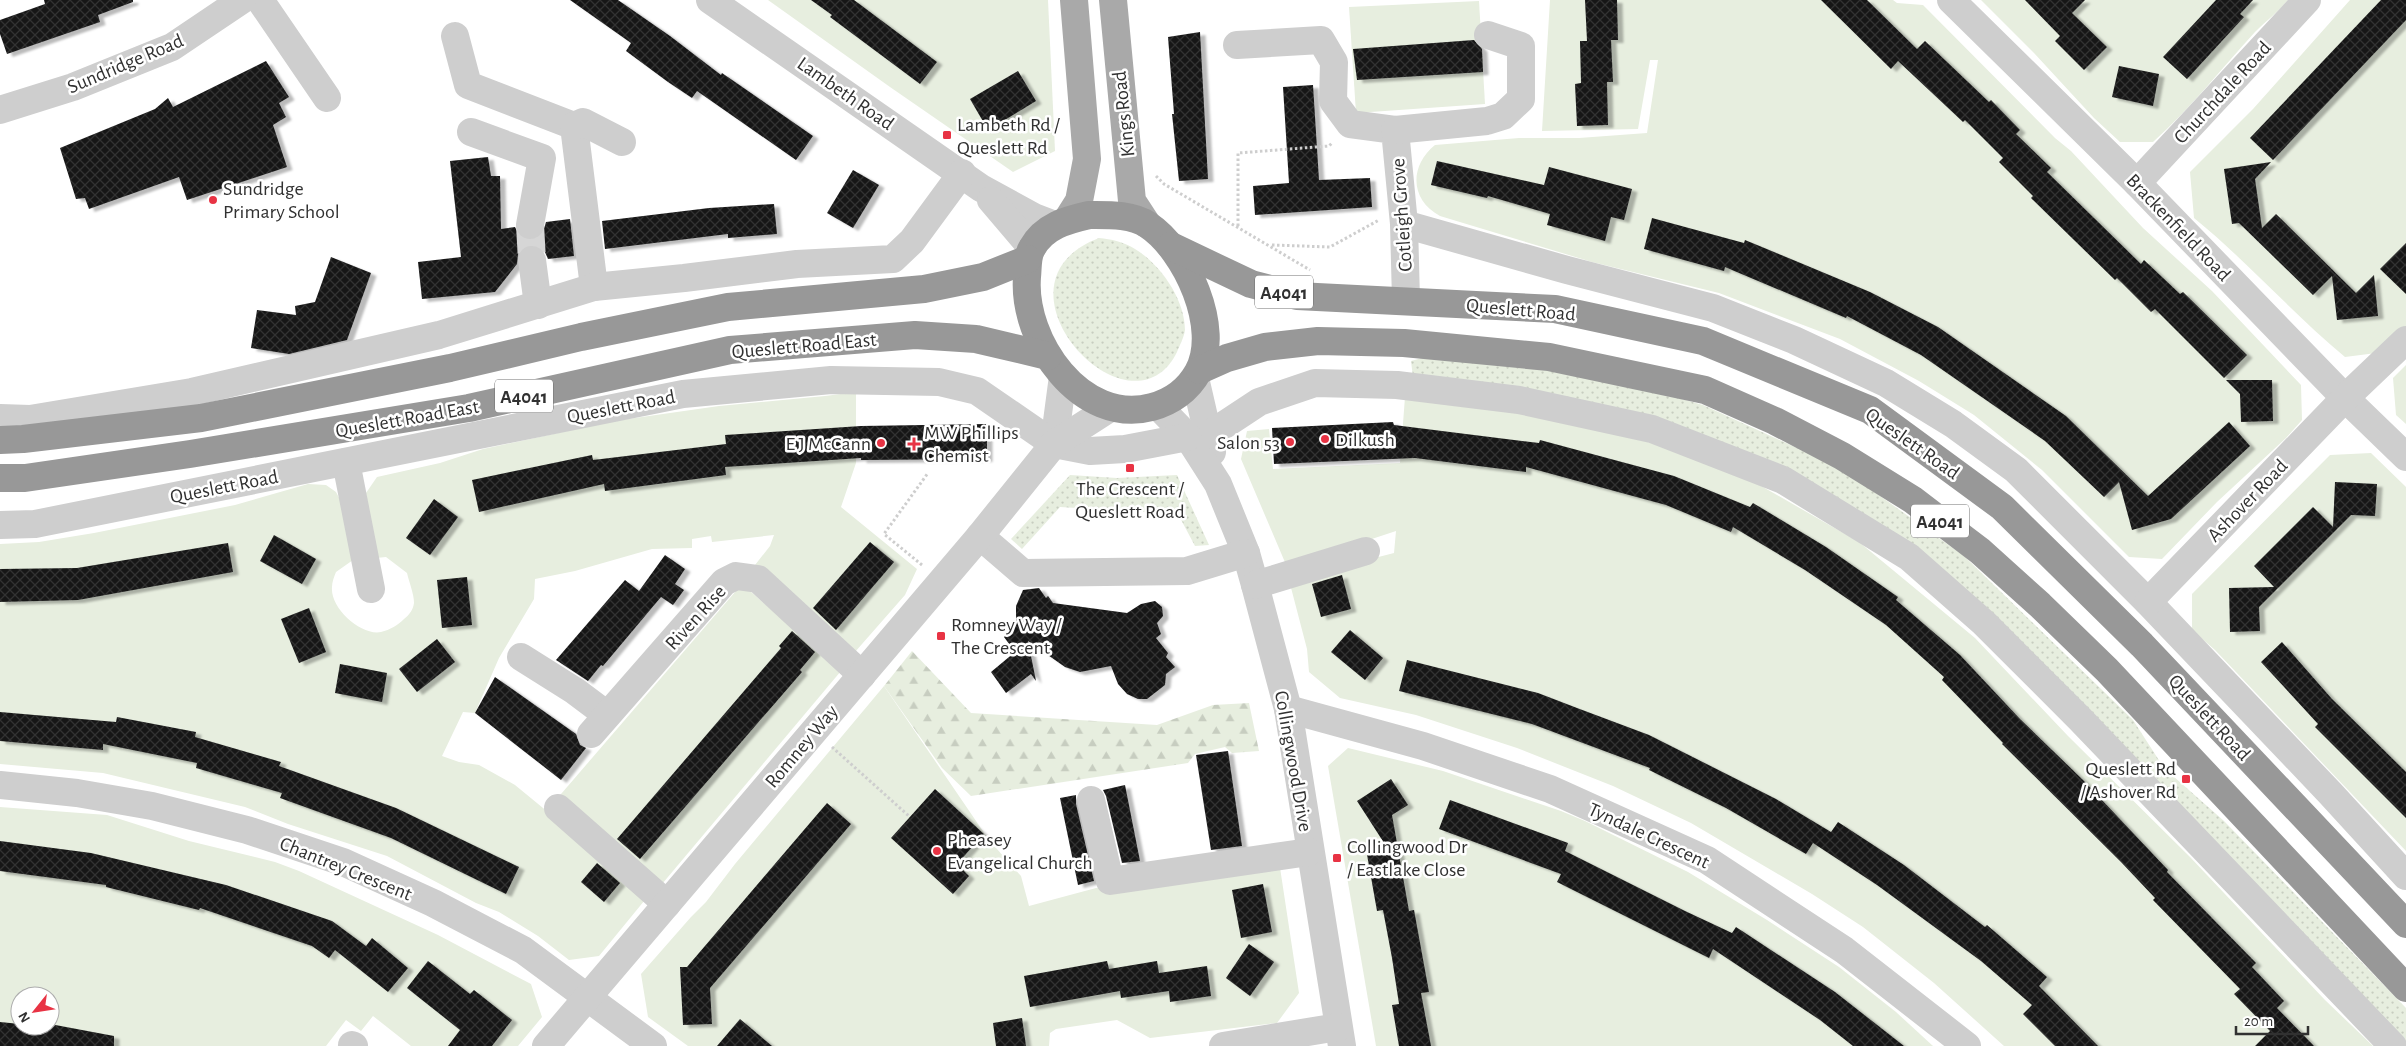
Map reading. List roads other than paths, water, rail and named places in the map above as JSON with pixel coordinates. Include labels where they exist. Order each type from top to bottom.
[{"type":"highway","points":[[1089,215],[1115,215],[1146,224],[1171,246],[1189,271],[1200,304],[1205,334],[1205,352],[1197,374],[1185,390],[1158,406],[1136,412],[1110,408],[1074,389],[1055,366],[1037,330],[1026,295],[1030,254],[1040,236],[1061,222],[1089,215]]},
{"type":"highway","name":"Queslett Road","points":[[1171,246],[1251,284],[1297,296],[1555,308],[1703,342],[1870,410],[2002,507],[2142,645],[2406,924]]},
{"type":"highway","name":"Queslett Road East","points":[[0,440],[23,439],[201,418],[450,368],[581,337],[728,308],[924,289],[983,276],[1030,254]]},
{"type":"highway","points":[[1404,344],[1406,300]]},
{"type":"highway","name":"Queslett Road East","points":[[0,478],[25,478],[190,454],[469,408],[730,350],[915,335],[976,338],[1055,366]]},
{"type":"highway","name":"A4041","points":[[1197,374],[1227,358],[1265,347],[1318,341],[1404,344],[1549,358],[1705,390],[1775,421],[1842,456],[1913,500],[1980,551],[2040,605],[2107,670],[2406,988]]},
{"type":"main road","name":"Kings Road","points":[[1061,222],[1079,201],[1087,159],[1074,0]]},
{"type":"main road","name":"Kings Road","points":[[1113,0],[1132,201],[1146,224]]},
{"type":"street","name":"Sundridge Road","points":[[0,110],[73,87],[172,47],[242,0]]},
{"type":"street","points":[[260,0],[327,98]]},
{"type":"street","name":"Lambeth Road","points":[[710,0],[971,180],[1034,217],[1061,222]]},
{"type":"street","name":"Brackenfield Road","points":[[1951,0],[2137,183],[2345,398],[2406,457]]},
{"type":"street","name":"Churchdale Road","points":[[2137,183],[2307,0]]},
{"type":"street","name":"Cotleigh Grove","points":[[1237,45],[1321,40],[1334,62],[1333,101],[1350,124],[1395,130],[1487,121],[1503,116],[1520,99],[1521,46],[1488,35]]},
{"type":"street","points":[[455,36],[468,86],[574,126],[583,122],[622,142]]},
{"type":"street","points":[[574,126],[594,286]]},
{"type":"street","name":"Cotleigh Grove","points":[[1395,130],[1394,221],[1406,300]]},
{"type":"street","points":[[471,132],[542,158],[530,225]]},
{"type":"street","points":[[0,418],[30,419],[192,392],[439,335],[594,286],[684,278],[797,264],[893,259],[971,180]]},
{"type":"street","name":"Lambeth Road","points":[[971,180],[1030,254]]},
{"type":"street","name":"Queslett Road","points":[[1394,221],[1713,308],[1794,340],[1886,383],[1953,424],[2016,470],[2148,602],[2330,792],[2406,876]]},
{"type":"street","points":[[532,260],[538,305]]},
{"type":"street","name":"Ashover Road","points":[[2148,602],[2345,398],[2406,340]]},
{"type":"street","points":[[1055,366],[1054,444],[1090,451],[1125,449],[1198,436],[1258,402],[1315,383],[1397,385],[1519,400],[1652,429],[1783,480],[1909,557],[1984,623],[2080,719],[2393,1046]]},
{"type":"street","name":"Collingwood Drive","points":[[1197,374],[1198,436],[1246,553],[1288,709],[1309,852],[1340,1037]]},
{"type":"street","name":"Queslett Road","points":[[0,525],[35,524],[682,394],[831,380],[939,382],[977,391],[1054,444]]},
{"type":"street","points":[[1158,406],[1198,436]]},
{"type":"street","name":"Romney Way","points":[[546,1046],[942,582],[1054,444],[1110,408]]},
{"type":"street","points":[[346,462],[371,589]]},
{"type":"street","points":[[980,536],[1022,574],[1187,572],[1246,553]]},
{"type":"street","points":[[1255,585],[1366,551]]},
{"type":"street","name":"Riven Rise","points":[[522,657],[575,691],[599,725],[724,582],[736,576],[758,580],[862,674]]},
{"type":"street","name":"Tyndale Crescent","points":[[1288,709],[1423,746],[1550,789],[1707,860],[1844,950],[1967,1046]]},
{"type":"street","name":"Chantrey Crescent","points":[[0,786],[77,793],[152,806],[247,830],[343,862],[433,903],[523,950],[653,1046]]},
{"type":"street","points":[[1091,800],[1110,882],[1309,852]]},
{"type":"street","points":[[558,808],[667,904]]},
{"type":"street","points":[[1223,1046],[1340,1037]]},
{"type":"tunnel","points":[[530,225],[532,260]]},
{"type":"place","name":"Lambeth Rd / Queslett Rd","points":[[947,135]]},
{"type":"place","name":"Sundridge Primary School","points":[[213,200]]},
{"type":"place","name":"Dilkush","points":[[1325,439]]},
{"type":"place","name":"Salon 53","points":[[1290,442]]},
{"type":"place","name":"E J McCann","points":[[881,443]]},
{"type":"place","name":"MW Phillips Chemist","points":[[914,444]]},
{"type":"place","name":"The Crescent / Queslett Road","points":[[1130,468]]},
{"type":"place","name":"Romney Way / The Crescent","points":[[941,636]]},
{"type":"place","name":"Queslett Rd / Ashover Rd","points":[[2186,779]]},
{"type":"place","name":"Pheasey Evangelical Church","points":[[937,851]]},
{"type":"place","name":"Collingwood Dr / Eastlake Close","points":[[1337,858]]}]
